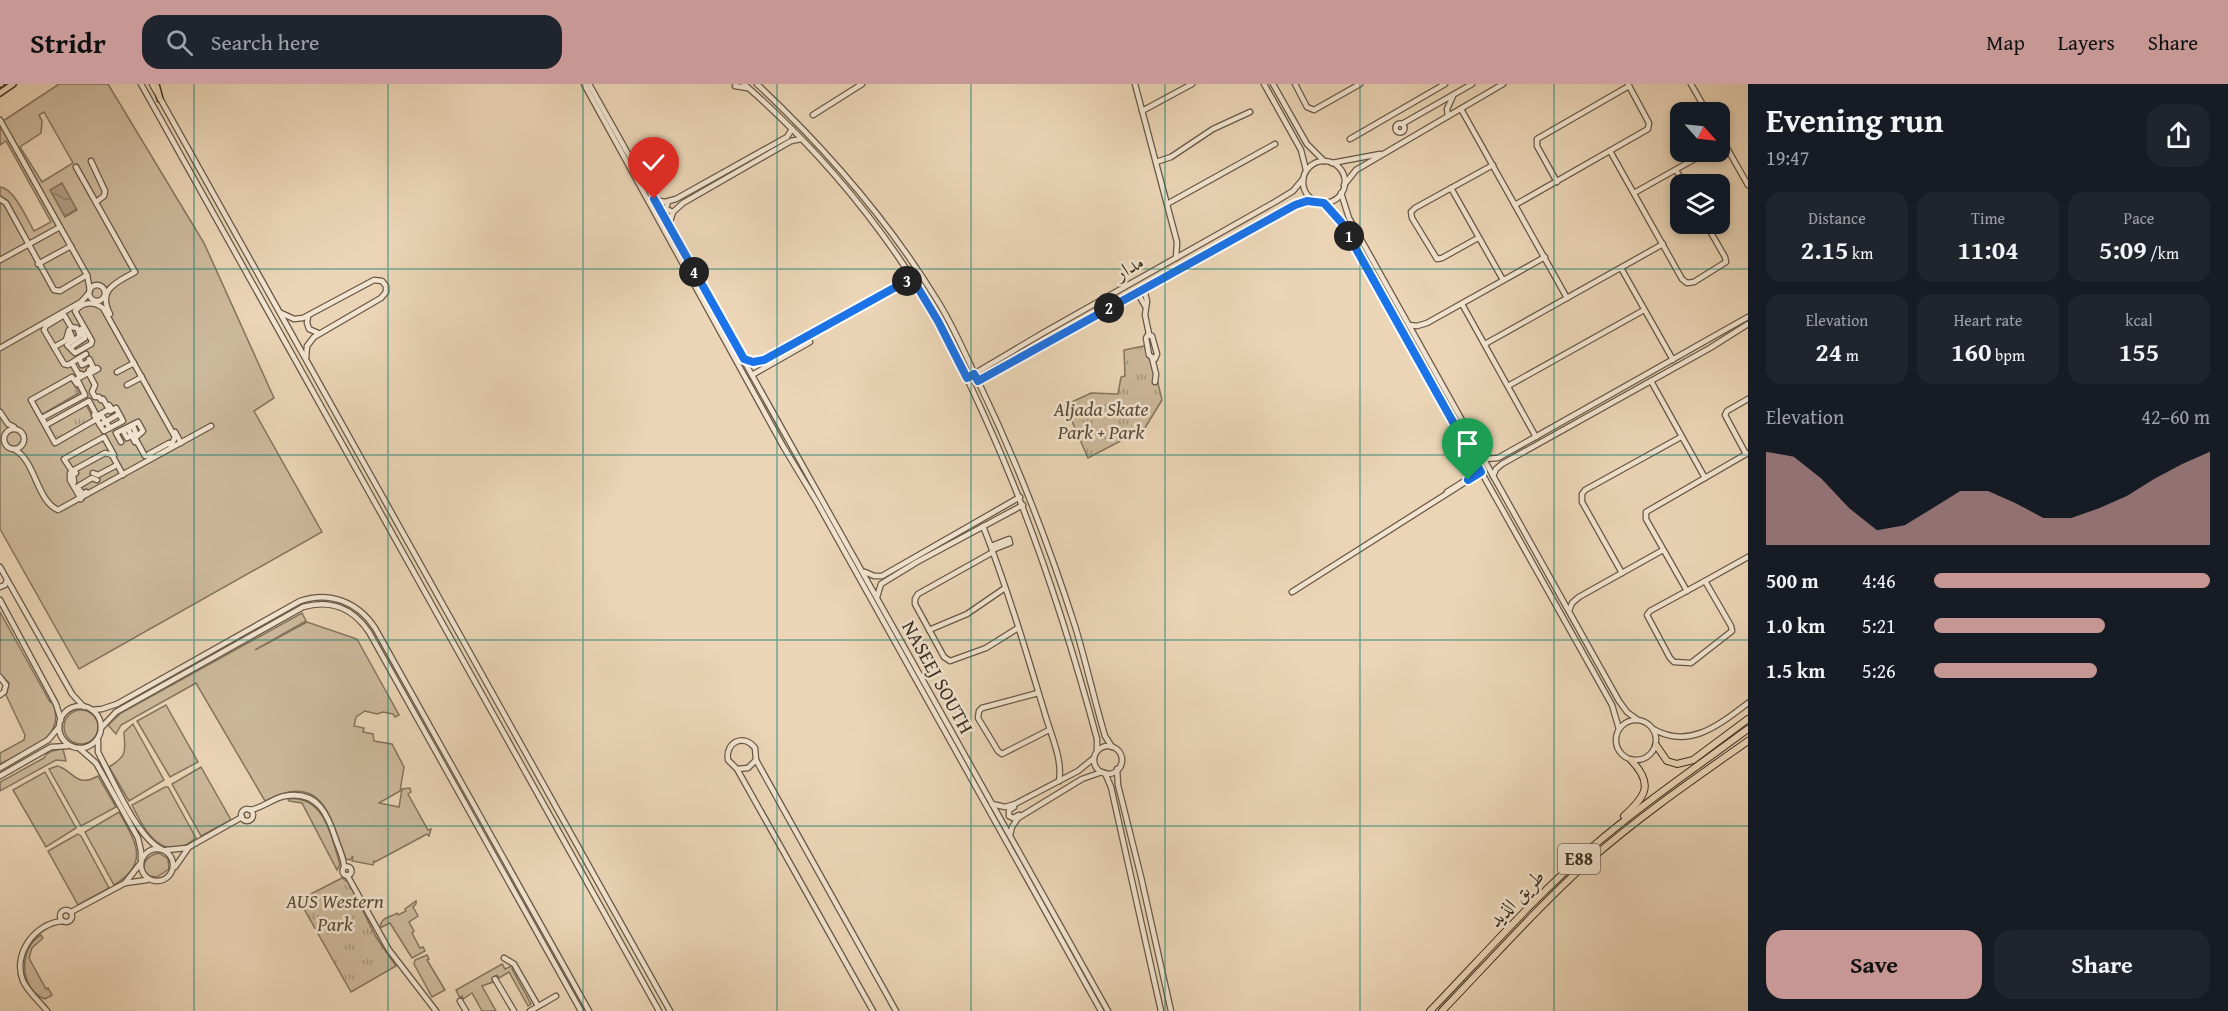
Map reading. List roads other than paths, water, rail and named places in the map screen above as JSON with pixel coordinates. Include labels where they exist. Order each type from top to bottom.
[{"type":"highway","points":[[1656,744],[1667,761],[1683,764],[1693,760],[1748,719]]},
{"type":"highway","name":"طريق الذيد","points":[[1430,1011],[1547,890],[1608,833],[1748,729]]},
{"type":"highway","name":"طريق الذيد","points":[[1442,1011],[1551,898],[1596,855],[1645,815],[1748,741]]},
{"type":"highway","points":[[1608,833],[1639,801],[1645,790],[1642,773],[1631,760]]},
{"type":"main road","points":[[0,93],[13,84]]},
{"type":"main road","points":[[154,84],[160,99]]},
{"type":"street","points":[[141,84],[659,1011]]},
{"type":"street","points":[[584,84],[788,455],[842,547],[1101,1011]]},
{"type":"street","name":"NASEEJ SOUTH","points":[[589,84],[742,357],[754,374],[759,388],[1108,1011]]},
{"type":"street","points":[[744,84],[792,129],[866,214],[912,278],[938,321],[967,378],[1023,505],[1058,601],[1097,739],[1098,751]]},
{"type":"street","points":[[757,84],[817,144],[889,229],[938,302],[978,381],[1030,499],[1075,627],[1104,736],[1121,757],[1121,764],[1112,773],[1082,779],[1030,810],[1014,822],[1011,838]]},
{"type":"street","points":[[813,115],[862,84]]},
{"type":"street","points":[[1134,84],[1177,242],[1176,258]]},
{"type":"street","points":[[1142,111],[1192,84]]},
{"type":"street","points":[[1264,84],[1301,150],[1306,171],[1305,192],[1314,201],[1324,203],[1334,200],[1341,193],[1344,185],[1356,170],[1503,84]]},
{"type":"street","points":[[1273,84],[1310,148],[1324,162]]},
{"type":"street","points":[[1295,84],[1310,109],[1320,107],[1360,84]]},
{"type":"street","points":[[1344,84],[1348,91]]},
{"type":"street","points":[[1350,139],[1445,84]]},
{"type":"street","points":[[1400,127],[1472,84]]},
{"type":"street","points":[[1691,84],[1701,102]]},
{"type":"street","points":[[1515,205],[1557,182],[1647,130],[1650,126],[1628,85],[1538,137],[1537,146],[1557,182]]},
{"type":"street","points":[[735,86],[749,89]]},
{"type":"street","points":[[1448,116],[1447,109],[1455,94]]},
{"type":"street","points":[[160,99],[670,1011]]},
{"type":"street","points":[[1461,109],[1567,298]]},
{"type":"street","points":[[1156,162],[1171,157],[1213,129],[1250,112]]},
{"type":"street","points":[[1395,113],[1400,127],[1401,144]]},
{"type":"street","points":[[1388,117],[1409,139]]},
{"type":"street","points":[[0,120],[87,275],[105,290],[106,296]]},
{"type":"street","points":[[791,138],[792,129]]},
{"type":"street","points":[[654,199],[668,202],[752,155],[791,138],[801,139]]},
{"type":"street","points":[[669,228],[669,220],[673,212],[683,203],[791,138]]},
{"type":"street","points":[[1167,204],[1275,144]]},
{"type":"street","points":[[1306,171],[1315,163],[1372,157],[1401,144]]},
{"type":"street","points":[[1610,151],[1662,244],[1687,283],[1694,282],[1726,262],[1712,234]]},
{"type":"street","points":[[1730,157],[1748,185]]},
{"type":"street","points":[[91,161],[106,193],[96,202]]},
{"type":"street","points":[[1634,194],[1690,162]]},
{"type":"street","points":[[1332,163],[1342,172],[1344,185]]},
{"type":"street","points":[[1478,238],[1439,259],[1434,256],[1412,218],[1413,209],[1493,165]]},
{"type":"street","points":[[76,167],[135,272],[108,289],[105,301],[108,311],[181,443]]},
{"type":"street","points":[[719,175],[723,168]]},
{"type":"street","points":[[1676,170],[1678,174]]},
{"type":"street","points":[[85,183],[99,176]]},
{"type":"street","name":"مدار","points":[[967,378],[1290,194],[1304,179]]},
{"type":"street","points":[[1451,188],[1503,280]]},
{"type":"street","points":[[1341,193],[1349,218],[1621,705],[1638,720]]},
{"type":"street","points":[[0,199],[6,203],[51,287],[57,291],[87,275]]},
{"type":"street","name":"مدار","points":[[970,385],[1295,205],[1314,201]]},
{"type":"street","points":[[668,202],[666,209],[673,212]]},
{"type":"street","points":[[1324,203],[1341,222],[1614,709],[1619,729]]},
{"type":"street","points":[[0,260],[60,227]]},
{"type":"street","points":[[1177,242],[1190,250]]},
{"type":"street","points":[[1485,344],[1662,244]]},
{"type":"street","points":[[38,264],[70,246]]},
{"type":"street","points":[[1408,324],[1417,326],[1427,323],[1545,257]]},
{"type":"street","points":[[1621,268],[1673,360]]},
{"type":"street","points":[[87,275],[89,291],[95,302],[108,311]]},
{"type":"street","points":[[742,357],[756,362],[764,360],[912,278]]},
{"type":"street","points":[[278,310],[294,319],[308,316],[374,280],[382,281],[386,286],[386,292],[381,298],[318,333],[307,346],[307,361]]},
{"type":"street","points":[[0,348],[81,302],[93,286],[115,283]]},
{"type":"street","points":[[1144,289],[1147,301],[1145,306]]},
{"type":"street","points":[[1137,292],[1145,306],[1149,334],[1153,337],[1157,355],[1152,358],[1156,374],[1155,382]]},
{"type":"street","points":[[81,302],[95,302],[103,300],[106,296]]},
{"type":"street","points":[[70,328],[77,328],[80,336],[67,345],[75,353],[92,341],[75,311],[87,303],[103,308],[175,437],[171,446],[169,443],[149,454],[151,456],[145,456],[135,438],[142,431],[138,422],[116,434],[121,442]]},
{"type":"street","points":[[1462,304],[1536,437]]},
{"type":"street","points":[[70,308],[85,337],[73,346]]},
{"type":"street","points":[[1508,386],[1644,310]]},
{"type":"street","points":[[54,347],[72,337],[64,315],[46,326],[44,330],[63,364],[68,365],[86,354]]},
{"type":"street","points":[[308,316],[309,329],[318,333]]},
{"type":"street","points":[[1484,459],[1496,460],[1748,317]]},
{"type":"street","points":[[1416,338],[1420,329],[1427,323]]},
{"type":"street","points":[[1493,476],[1502,464],[1748,324]]},
{"type":"street","points":[[754,374],[810,342]]},
{"type":"street","points":[[72,363],[79,375],[93,367],[83,349]]},
{"type":"street","points":[[79,358],[86,371]]},
{"type":"street","points":[[75,369],[90,361]]},
{"type":"street","points":[[754,374],[756,362]]},
{"type":"street","points":[[117,372],[134,363]]},
{"type":"street","points":[[83,396],[85,395],[77,379],[97,368],[89,374],[95,386],[92,392],[94,397],[103,399],[107,406],[109,405],[116,425]]},
{"type":"street","points":[[759,388],[760,377],[764,369]]},
{"type":"street","points":[[110,428],[106,422],[99,417],[87,402],[72,376],[31,400],[55,443],[99,417],[119,404]]},
{"type":"street","points":[[127,385],[142,377]]},
{"type":"street","points":[[1651,381],[1705,478]]},
{"type":"street","points":[[83,396],[42,418],[46,425],[87,402]]},
{"type":"street","points":[[1687,591],[1646,519],[1647,512],[1747,454],[1725,415],[1727,411],[1748,399]]},
{"type":"street","points":[[87,402],[89,401],[97,416],[116,408],[123,421],[104,432],[99,417]]},
{"type":"street","points":[[0,412],[8,424],[23,433],[22,450],[26,460],[54,509],[62,509],[81,499],[211,426]]},
{"type":"street","points":[[100,425],[119,414]]},
{"type":"street","points":[[4,419],[6,444],[12,449],[20,448],[24,442]]},
{"type":"street","points":[[17,429],[12,429],[5,435],[0,447],[19,452],[26,460]]},
{"type":"street","points":[[128,429],[146,462]]},
{"type":"street","points":[[74,472],[64,459],[104,437],[122,468]]},
{"type":"street","points":[[1622,573],[1582,502],[1582,494],[1586,489],[1681,437]]},
{"type":"street","points":[[82,449],[96,478]]},
{"type":"street","points":[[81,499],[70,480],[70,473],[102,454],[109,453],[123,475]]},
{"type":"street","points":[[74,472],[72,479],[83,494],[96,478],[119,474],[110,458],[105,458]]},
{"type":"street","points":[[76,487],[115,466]]},
{"type":"street","points":[[1292,592],[1481,472]]},
{"type":"street","points":[[1020,497],[875,582],[877,585],[881,584],[1023,505]]},
{"type":"street","points":[[983,526],[1018,628],[1060,766],[1059,781]]},
{"type":"street","points":[[992,549],[917,596],[915,604],[945,658],[953,661],[988,647],[1018,628]]},
{"type":"street","points":[[1562,598],[1569,600],[1579,597],[1663,549]]},
{"type":"street","points":[[1705,581],[1732,630],[1729,635],[1691,663],[1685,664],[1670,659],[1647,616],[1649,612],[1748,557]]},
{"type":"street","points":[[0,567],[69,690],[84,707],[92,710],[99,718],[101,728],[98,739],[102,760],[143,833],[152,844],[163,850],[173,860],[173,869]]},
{"type":"street","points":[[862,570],[871,576],[881,577]]},
{"type":"street","points":[[0,587],[8,580]]},
{"type":"street","points":[[876,597],[881,584]]},
{"type":"street","points":[[929,630],[967,614],[1005,588]]},
{"type":"street","points":[[92,710],[112,706],[300,601],[317,597],[334,598],[358,609],[370,621],[589,1011]]},
{"type":"street","points":[[1569,611],[1571,605],[1579,597]]},
{"type":"street","points":[[0,600],[56,704],[62,737],[70,746]]},
{"type":"street","points":[[101,728],[116,712],[295,611],[311,605],[337,606],[352,613],[369,632],[581,1011]]},
{"type":"street","points":[[0,677],[6,686],[0,695]]},
{"type":"street","points":[[1038,693],[982,708],[978,718],[1002,754],[1049,730]]},
{"type":"street","points":[[1653,729],[1670,735],[1693,735],[1712,730],[1748,703]]},
{"type":"street","points":[[60,720],[70,709],[84,707]]},
{"type":"street","points":[[1656,744],[1653,729],[1647,722],[1638,720],[1626,723],[1619,729],[1616,738],[1617,747],[1622,755],[1631,760],[1641,760],[1647,758],[1656,744],[1670,735]]},
{"type":"street","points":[[0,768],[48,740],[59,727]]},
{"type":"street","points":[[80,749],[91,745],[98,739]]},
{"type":"street","points":[[873,1011],[737,769],[730,764],[727,756],[729,747],[734,742],[746,741],[753,745],[756,760],[896,1011]]},
{"type":"street","points":[[0,776],[51,747],[70,746],[80,749],[96,763],[138,838],[141,846],[142,874],[150,881]]},
{"type":"street","points":[[992,804],[1008,807],[1020,802],[1072,774],[1106,746],[1112,747]]},
{"type":"street","points":[[1094,758],[1095,765],[1111,787],[1161,1011]]},
{"type":"street","points":[[96,763],[102,760]]},
{"type":"street","points":[[737,769],[748,768],[756,760]]},
{"type":"street","points":[[1060,766],[1072,774]]},
{"type":"street","points":[[1118,769],[1118,785],[1171,1011]]},
{"type":"street","points":[[242,818],[248,821],[252,813],[286,796],[302,796],[312,801],[327,815],[345,865],[343,872],[349,876],[389,951],[436,1011]]},
{"type":"street","points":[[463,801],[466,800],[476,810]]},
{"type":"street","points":[[1020,802],[1009,810],[1010,817],[1030,810]]},
{"type":"street","points":[[125,883],[148,853],[189,847],[242,818],[244,810],[252,813]]},
{"type":"street","points":[[1117,844],[1122,837]]},
{"type":"street","points":[[47,1011],[25,984],[21,973],[20,961],[23,950],[31,938],[61,919],[64,910],[71,912],[125,883],[164,879],[189,847]]},
{"type":"street","points":[[61,919],[68,922],[72,919],[71,912]]},
{"type":"street","points":[[504,958],[514,964],[538,1006]]},
{"type":"street","points":[[495,979],[514,1011]]},
{"type":"street","points":[[530,1011],[556,996]]},
{"type":"street","points":[[460,1001],[466,1011]]},
{"type":"water","points":[[62,183],[77,210],[65,217],[50,190]]},
{"type":"park label","name":"Aljada Skate Park + Park","points":[[1101,420]]},
{"type":"park label","name":"AUS Western Park","points":[[335,912]]}]
